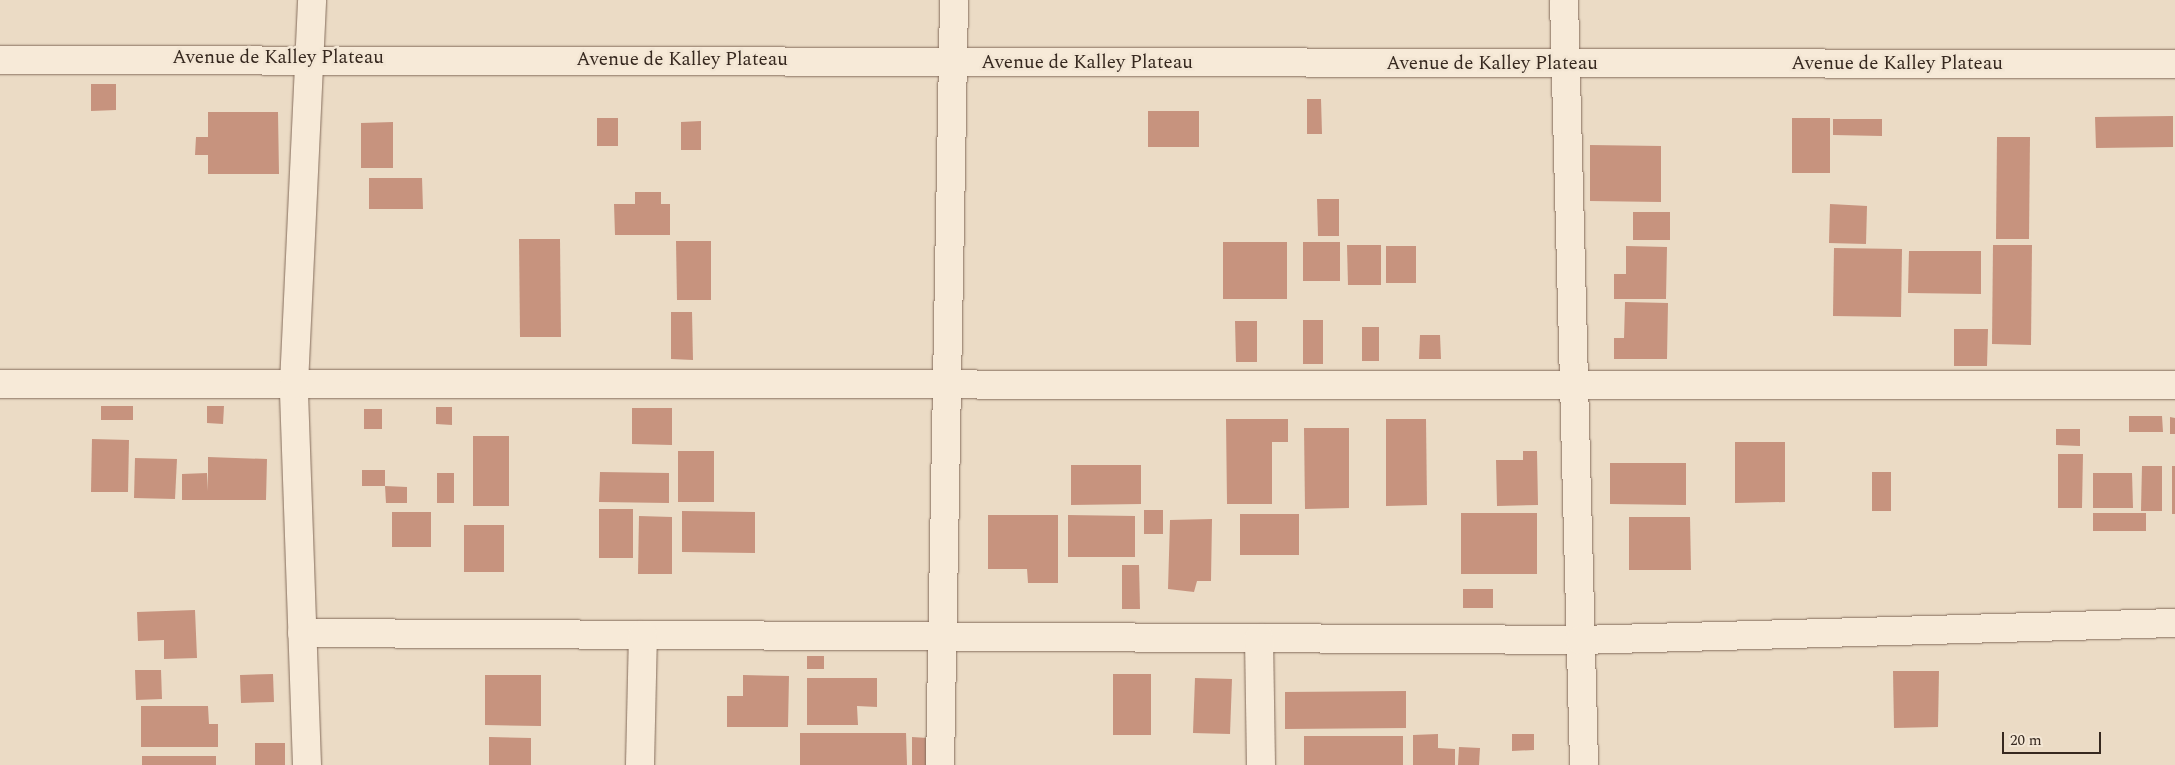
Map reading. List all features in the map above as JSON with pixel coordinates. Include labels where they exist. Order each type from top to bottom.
[{"type":"street","points":[[307,765],[294,384],[312,57],[312,0]]},
{"type":"street","points":[[940,765],[954,0]]},
{"type":"street","points":[[1564,0],[1564,64],[1584,765]]},
{"type":"street","name":"Avenue de Kalley Plateau","points":[[0,60],[312,57],[954,62],[2175,64]]},
{"type":"street","points":[[0,384],[2175,385]]},
{"type":"street","points":[[302,633],[1580,640],[2175,623]]},
{"type":"street","points":[[640,765],[643,635]]},
{"type":"street","points":[[1259,638],[1261,765]]},
{"type":"building","points":[[91,84],[116,84],[116,110],[91,111]]},
{"type":"building","points":[[1307,99],[1321,99],[1322,134],[1307,134]]},
{"type":"building","points":[[1148,111],[1199,111],[1199,147],[1148,147]]},
{"type":"building","points":[[208,112],[278,112],[279,174],[208,174],[208,155],[195,155],[196,137],[208,137]]},
{"type":"building","points":[[2173,116],[2173,147],[2096,148],[2095,117]]},
{"type":"building","points":[[597,118],[618,118],[618,146],[597,146]]},
{"type":"building","points":[[1792,118],[1830,118],[1830,173],[1792,173]]},
{"type":"building","points":[[1833,119],[1882,119],[1882,136],[1833,135]]},
{"type":"building","points":[[701,121],[701,150],[681,150],[681,122]]},
{"type":"building","points":[[393,122],[393,168],[361,168],[361,123]]},
{"type":"building","points":[[1997,137],[2030,137],[2029,239],[1996,239]]},
{"type":"building","points":[[1590,145],[1661,146],[1661,202],[1590,201]]},
{"type":"building","points":[[369,178],[422,178],[423,209],[369,209]]},
{"type":"building","points":[[635,192],[661,192],[661,204],[670,204],[670,235],[615,235],[614,204],[635,204]]},
{"type":"building","points":[[1317,199],[1339,199],[1339,236],[1318,236]]},
{"type":"building","points":[[1830,204],[1867,206],[1866,244],[1829,243]]},
{"type":"building","points":[[1633,212],[1670,212],[1670,240],[1633,240]]},
{"type":"building","points":[[519,239],[560,239],[561,337],[520,337]]},
{"type":"building","points":[[676,241],[711,241],[711,300],[677,300]]},
{"type":"building","points":[[1223,242],[1287,242],[1287,299],[1223,299]]},
{"type":"building","points":[[1303,242],[1340,242],[1340,281],[1303,281]]},
{"type":"building","points":[[1347,245],[1381,245],[1381,285],[1348,285]]},
{"type":"building","points":[[1993,245],[2032,245],[2031,345],[1992,344]]},
{"type":"building","points":[[1386,246],[1416,246],[1416,283],[1386,283]]},
{"type":"building","points":[[1626,246],[1667,247],[1666,299],[1614,299],[1614,274],[1626,274]]},
{"type":"building","points":[[1834,248],[1902,249],[1901,317],[1833,316]]},
{"type":"building","points":[[1909,251],[1981,251],[1981,294],[1908,293]]},
{"type":"building","points":[[1625,302],[1668,303],[1667,359],[1614,359],[1614,338],[1624,338]]},
{"type":"building","points":[[671,312],[692,312],[693,360],[671,359]]},
{"type":"building","points":[[1303,320],[1323,320],[1323,364],[1303,364]]},
{"type":"building","points":[[1235,321],[1257,321],[1257,362],[1236,362]]},
{"type":"building","points":[[1362,327],[1379,327],[1379,361],[1362,361]]},
{"type":"building","points":[[1954,329],[1988,329],[1987,366],[1954,366]]},
{"type":"building","points":[[1420,335],[1440,335],[1441,359],[1419,359]]},
{"type":"building","points":[[101,406],[133,406],[133,420],[101,420]]},
{"type":"building","points":[[207,406],[224,406],[223,424],[207,423]]},
{"type":"building","points":[[436,407],[452,407],[452,425],[436,424]]},
{"type":"building","points":[[632,408],[672,408],[672,445],[632,444]]},
{"type":"building","points":[[364,409],[382,409],[382,429],[364,429]]},
{"type":"building","points":[[2129,416],[2162,416],[2163,432],[2129,432]]},
{"type":"building","points":[[2170,417],[2175,418],[2175,434],[2170,434]]},
{"type":"building","points":[[1226,419],[1288,419],[1288,442],[1272,442],[1272,504],[1227,504]]},
{"type":"building","points":[[1386,419],[1426,419],[1427,505],[1386,506]]},
{"type":"building","points":[[1304,428],[1349,428],[1349,508],[1305,509]]},
{"type":"building","points":[[2056,429],[2080,429],[2080,446],[2056,445]]},
{"type":"building","points":[[473,436],[509,436],[509,506],[473,506]]},
{"type":"building","points":[[92,439],[129,440],[128,492],[91,492]]},
{"type":"building","points":[[1735,442],[1785,442],[1785,502],[1735,503]]},
{"type":"building","points":[[678,451],[714,451],[714,502],[678,502]]},
{"type":"building","points":[[1523,451],[1537,451],[1538,505],[1497,506],[1496,460],[1523,460]]},
{"type":"building","points":[[2058,454],[2083,454],[2082,508],[2058,508]]},
{"type":"building","points":[[208,457],[267,459],[266,500],[182,500],[182,474],[207,473],[208,491]]},
{"type":"building","points":[[135,458],[177,459],[175,499],[134,498]]},
{"type":"building","points":[[1610,463],[1686,463],[1686,505],[1610,504]]},
{"type":"building","points":[[1071,465],[1141,465],[1141,504],[1071,505]]},
{"type":"building","points":[[2142,466],[2162,466],[2162,511],[2141,511]]},
{"type":"building","points":[[2172,466],[2175,466],[2175,514],[2172,514]]},
{"type":"building","points":[[362,470],[385,470],[385,486],[362,486]]},
{"type":"building","points":[[600,472],[669,473],[669,503],[599,502]]},
{"type":"building","points":[[1872,472],[1891,472],[1891,511],[1872,511]]},
{"type":"building","points":[[437,473],[454,473],[454,503],[437,503]]},
{"type":"building","points":[[2093,473],[2132,473],[2133,508],[2093,508]]},
{"type":"building","points":[[385,486],[407,487],[407,503],[386,503]]},
{"type":"building","points":[[599,509],[633,509],[633,558],[599,558]]},
{"type":"building","points":[[1144,510],[1163,510],[1163,534],[1144,534]]},
{"type":"building","points":[[682,511],[755,512],[755,553],[682,552]]},
{"type":"building","points":[[392,512],[431,512],[431,547],[392,547]]},
{"type":"building","points":[[1461,513],[1537,513],[1537,574],[1461,574]]},
{"type":"building","points":[[2093,513],[2146,513],[2146,531],[2093,531]]},
{"type":"building","points":[[1240,514],[1299,514],[1299,555],[1240,555]]},
{"type":"building","points":[[988,515],[1058,515],[1058,583],[1028,583],[1027,569],[988,569]]},
{"type":"building","points":[[1068,515],[1135,516],[1135,557],[1068,557]]},
{"type":"building","points":[[639,516],[672,517],[672,574],[638,574]]},
{"type":"building","points":[[1629,517],[1690,517],[1691,570],[1629,570]]},
{"type":"building","points":[[1212,519],[1211,581],[1197,581],[1194,592],[1168,589],[1170,520]]},
{"type":"building","points":[[464,525],[504,525],[504,572],[464,572]]},
{"type":"building","points":[[1122,565],[1139,565],[1140,609],[1122,609]]},
{"type":"building","points":[[1463,589],[1493,589],[1493,608],[1463,608]]},
{"type":"building","points":[[195,610],[197,658],[164,659],[164,640],[138,641],[137,612]]},
{"type":"building","points":[[807,656],[824,656],[824,669],[807,669]]},
{"type":"building","points":[[135,670],[161,670],[162,699],[136,700]]},
{"type":"building","points":[[1893,671],[1939,671],[1938,727],[1894,728]]},
{"type":"building","points":[[273,674],[274,702],[241,703],[240,675]]},
{"type":"building","points":[[1113,674],[1151,674],[1151,735],[1113,735]]},
{"type":"building","points":[[485,675],[541,675],[541,726],[485,725]]},
{"type":"building","points":[[743,675],[789,676],[788,727],[727,727],[727,696],[743,696]]},
{"type":"building","points":[[807,678],[877,678],[877,707],[857,706],[858,725],[807,725]]},
{"type":"building","points":[[1195,678],[1232,679],[1230,734],[1193,733]]},
{"type":"building","points":[[1406,691],[1406,728],[1285,729],[1285,692]]},
{"type":"building","points":[[141,706],[208,706],[209,724],[218,724],[218,747],[141,747]]},
{"type":"building","points":[[800,733],[906,733],[907,765],[800,765]]},
{"type":"building","points":[[1438,734],[1438,748],[1455,749],[1455,765],[1413,765],[1413,735]]},
{"type":"building","points":[[1512,734],[1534,734],[1534,750],[1512,751]]},
{"type":"building","points":[[1304,736],[1403,736],[1403,765],[1304,765]]},
{"type":"building","points":[[489,737],[531,738],[531,765],[489,765]]},
{"type":"building","points":[[912,737],[928,738],[928,765],[912,765]]},
{"type":"building","points":[[255,743],[285,743],[285,765],[255,765]]},
{"type":"building","points":[[1459,747],[1480,748],[1479,765],[1458,765]]},
{"type":"building","points":[[142,756],[216,756],[216,765],[142,765]]}]
